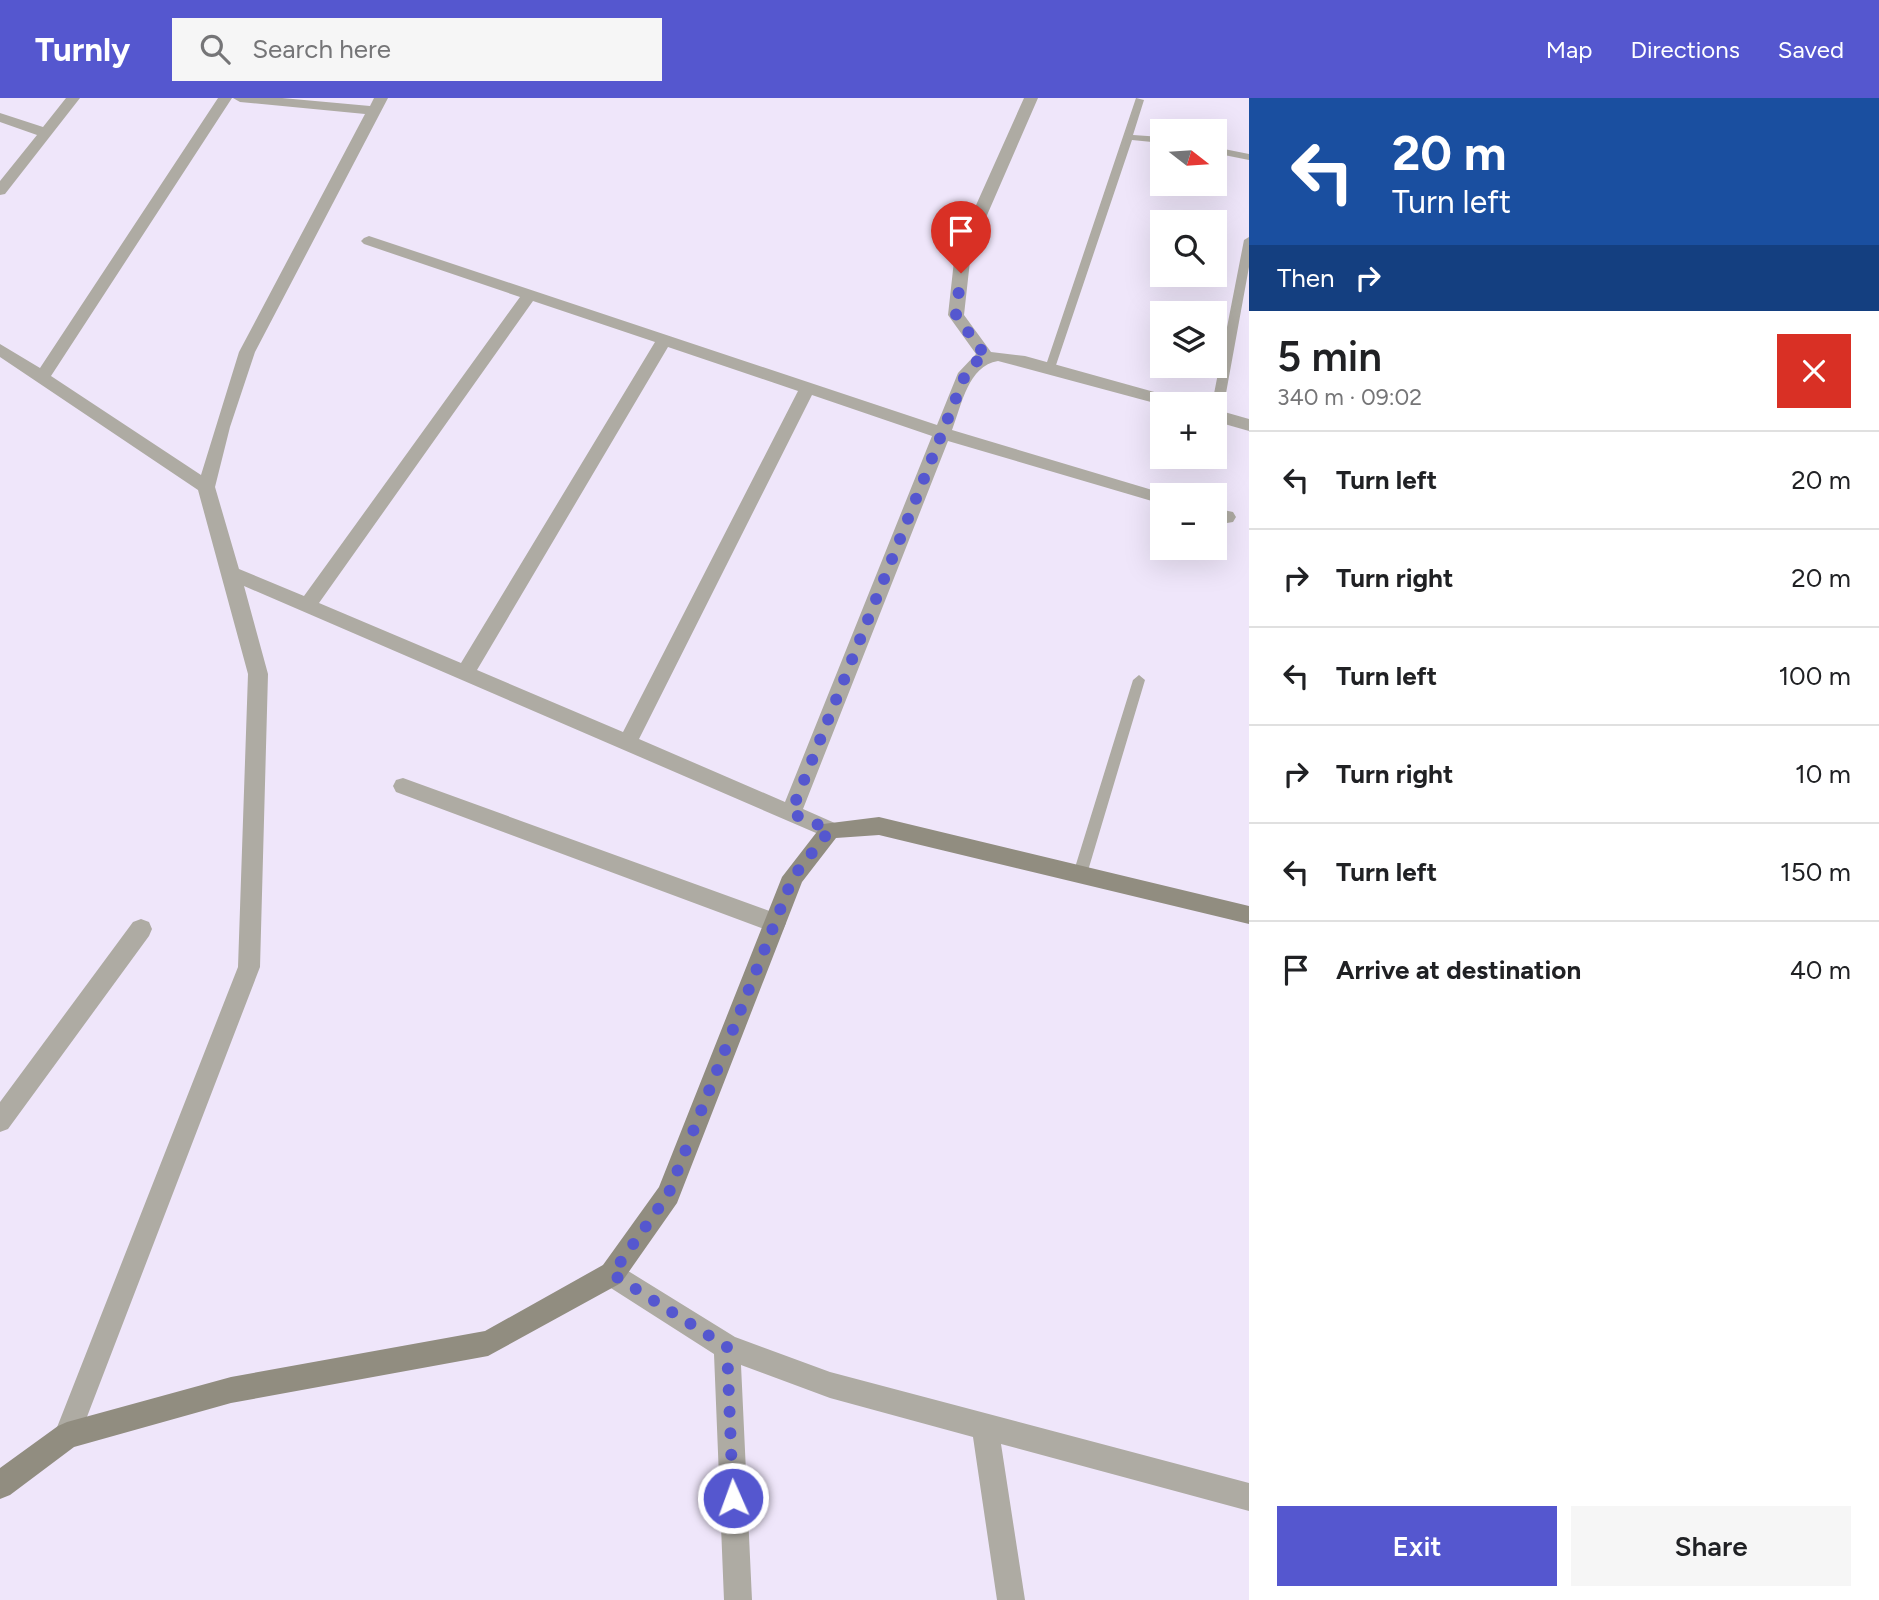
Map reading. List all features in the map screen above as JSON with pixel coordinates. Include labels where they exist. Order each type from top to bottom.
[{"type":"street","points":[[0,191],[73,98]]},
{"type":"street","points":[[42,377],[225,98]]},
{"type":"street","points":[[67,1435],[249,967],[258,674],[206,487],[247,352],[378,105],[240,98]]},
{"type":"street","points":[[987,358],[956,315],[963,251],[1031,98]]},
{"type":"street","points":[[0,117],[46,133]]},
{"type":"street","points":[[369,241],[942,433],[1150,494]]},
{"type":"street","points":[[307,606],[530,295]]},
{"type":"street","points":[[465,673],[664,340]]},
{"type":"street","points":[[0,349],[206,487]]},
{"type":"street","points":[[791,813],[966,373],[979,359],[998,356],[1150,396]]},
{"type":"street","points":[[627,743],[808,388]]},
{"type":"street","points":[[1227,419],[1249,425]]},
{"type":"street","points":[[232,573],[830,830],[878,826],[1249,915]]},
{"type":"street","points":[[403,786],[775,923]]},
{"type":"street","points":[[0,1485],[67,1435],[231,1390],[488,1343],[612,1274],[668,1195],[793,877],[830,830]]},
{"type":"street","points":[[0,1121],[141,929]]},
{"type":"street","points":[[612,1274],[727,1347],[830,1385],[921,1412],[985,1426],[1249,1497]]},
{"type":"street","points":[[727,1347],[738,1600]]},
{"type":"street","points":[[985,1426],[1011,1600]]},
{"type":"lane","points":[[1049,368],[1139,100]]},
{"type":"lane","points":[[1128,137],[1150,139]]},
{"type":"lane","points":[[1227,153],[1249,157]]},
{"type":"lane","points":[[1219,392],[1249,240]]},
{"type":"lane","points":[[1080,874],[1139,680]]},
{"type":"route","points":[[733,1498],[727,1347],[612,1274],[668,1195],[793,877],[830,830],[791,813],[966,373],[979,359],[987,358],[956,315],[961,273]]}]
